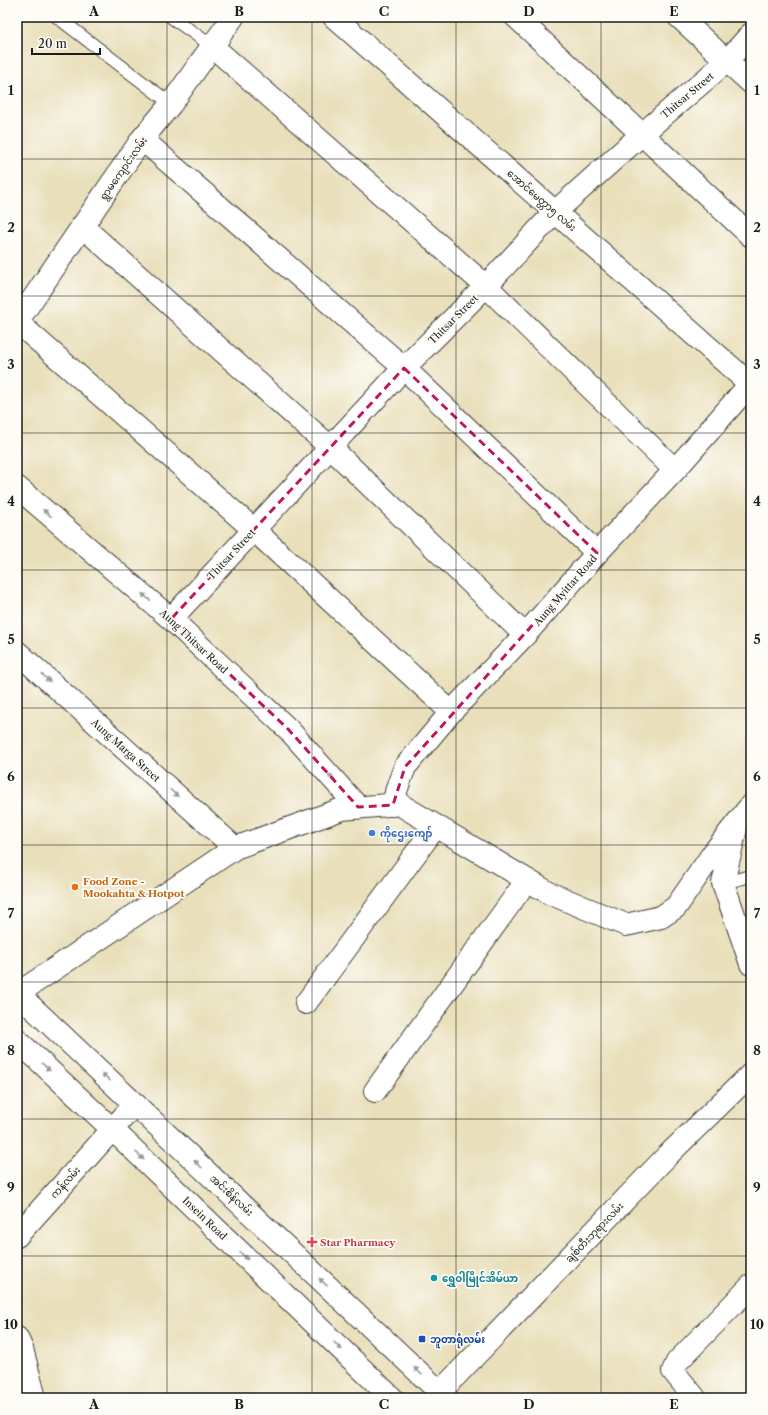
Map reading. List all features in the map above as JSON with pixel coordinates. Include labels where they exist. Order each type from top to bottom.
[{"type":"street","name":"ရွာမကျောင်းလမ်း","points":[[17,322],[142,139],[170,104],[233,17]]},
{"type":"street","name":"အောင်မေတ္တာ၅ လမ်း","points":[[334,17],[751,384]]},
{"type":"street","points":[[516,17],[751,236]]},
{"type":"street","points":[[679,17],[726,62],[751,83]]},
{"type":"street","name":"Thitsar Street","points":[[171,619],[404,368],[486,286],[555,212],[642,134],[726,62],[751,34]]},
{"type":"street","points":[[212,46],[486,286],[675,470]]},
{"type":"street","points":[[142,139],[404,368],[597,553]]},
{"type":"street","points":[[82,226],[330,447],[525,635]]},
{"type":"street","points":[[17,322],[253,529],[451,712]]},
{"type":"street","name":"Aung Myittar Road","points":[[393,804],[405,767],[451,712],[525,635],[597,553],[675,470],[751,384]]},
{"type":"street","name":"Aung Thitsar Road","points":[[17,487],[171,619],[288,729],[358,807]]},
{"type":"street","name":"Aung Marga Street","points":[[17,652],[235,848]]},
{"type":"street","points":[[17,993],[235,848],[342,809],[399,804],[549,893],[626,925],[661,917],[676,907],[714,852],[751,806]]},
{"type":"street","points":[[737,823],[723,883],[751,964]]},
{"type":"street","points":[[306,1003],[436,826]]},
{"type":"street","points":[[375,1091],[527,880]]},
{"type":"street","name":"အင်းစိန်လမ်း","points":[[17,993],[443,1395]]},
{"type":"street","name":"Insein Road","points":[[17,1040],[112,1129],[392,1398]]},
{"type":"street","name":"ချစ်တီးဘုရားလမ်း","points":[[443,1395],[662,1162],[751,1074]]},
{"type":"street","name":"ကန်လမ်း","points":[[17,1236],[135,1104]]},
{"type":"street","points":[[695,1398],[673,1370],[677,1362],[751,1286]]},
{"type":"street","points":[[17,1338],[22,1349],[35,1398]]},
{"type":"lane","points":[[57,17],[170,104]]},
{"type":"lane","points":[[171,17],[212,46]]},
{"type":"lane","points":[[723,883],[751,876]]},
{"type":"highlighted area","points":[[404,368],[597,553],[405,767],[393,805],[358,807],[288,729],[171,619]]},
{"type":"place","name":"ကိုဌေးကျော်","points":[[372,833]]},
{"type":"place","name":"Food Zone - Mookahta & Hotpot","points":[[75,887]]},
{"type":"place","name":"Star Pharmacy","points":[[312,1242]]},
{"type":"place","name":"ရွှေဝါမြိုင်အိမ်ယာ","points":[[434,1278]]},
{"type":"place","name":"ဘူတာရုံလမ်း","points":[[422,1339]]}]
